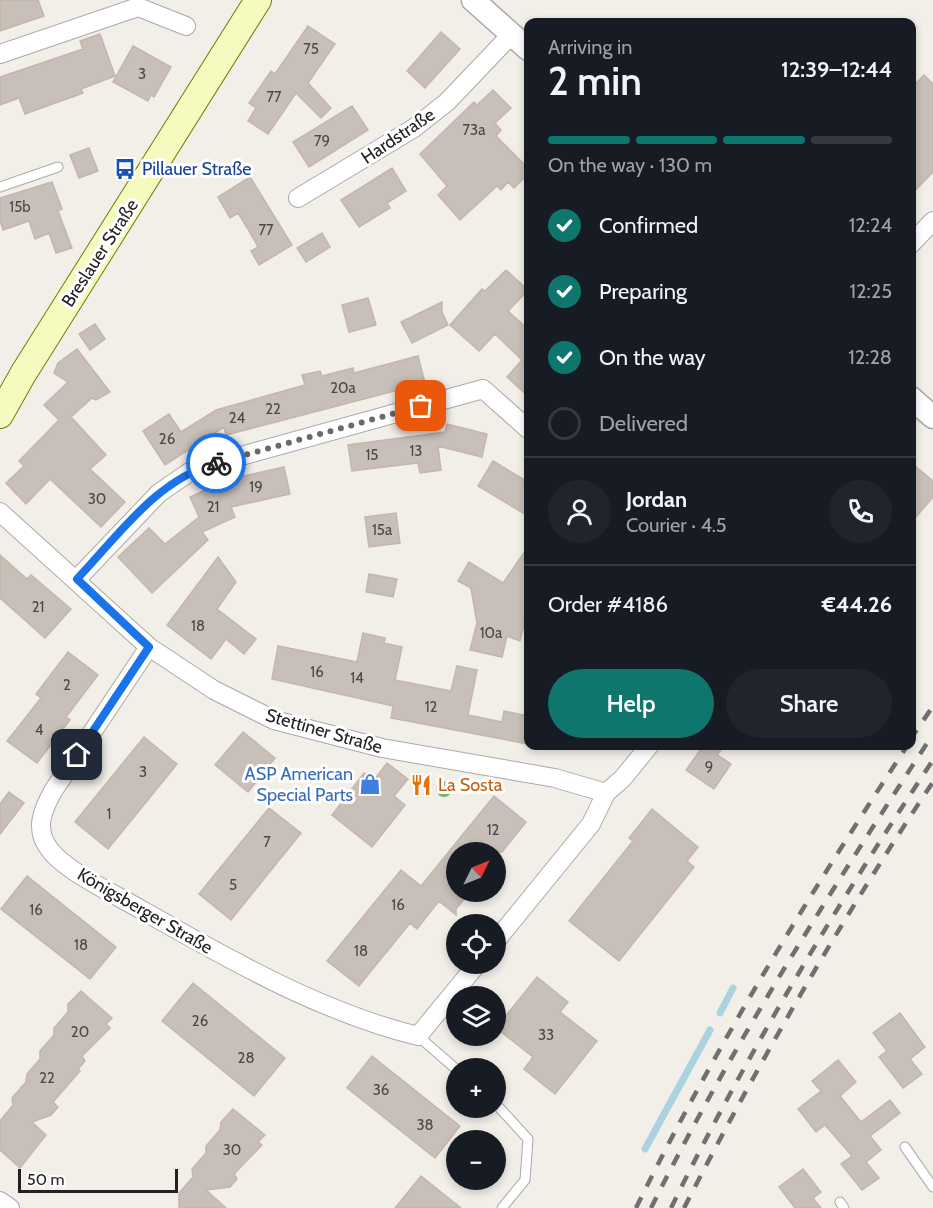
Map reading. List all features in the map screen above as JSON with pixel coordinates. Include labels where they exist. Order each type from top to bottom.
[{"type":"main road","name":"Breslauer Straße","points":[[0,415],[23,374],[258,0]]},
{"type":"street","name":"Hardstraße","points":[[298,198],[414,128],[520,42],[473,0]]},
{"type":"street","points":[[0,54],[138,7],[186,26]]},
{"type":"street","points":[[916,239],[933,221]]},
{"type":"street","points":[[77,579],[159,493],[194,470],[483,389],[524,425]]},
{"type":"street","points":[[916,402],[933,417]]},
{"type":"street","name":"Stettiner Straße","points":[[0,512],[77,579],[149,647],[214,690],[274,720],[372,746],[555,778],[606,793]]},
{"type":"street","name":"Königsberger Straße","points":[[149,647],[53,791],[43,810],[40,831],[50,850],[73,869],[111,893],[235,962],[355,1017],[418,1036]]},
{"type":"street","points":[[506,928],[591,824],[606,793],[623,778],[646,750]]},
{"type":"street","points":[[418,1036],[469,974]]},
{"type":"street","points":[[0,1201],[10,1208]]},
{"type":"lane","points":[[0,188],[58,167]]},
{"type":"lane","name":"Königsberger Straße","points":[[418,1036],[446,1060]]},
{"type":"lane","points":[[502,1208],[525,1180],[528,1139],[506,1115]]},
{"type":"lane","points":[[905,1147],[933,1187]]},
{"type":"building","points":[[0,0],[38,0],[44,16],[0,31]]},
{"type":"building","points":[[308,26],[335,44],[308,83],[331,108],[321,118],[296,93],[268,134],[248,121],[256,108],[249,103],[271,71],[275,74]]},
{"type":"building","points":[[441,32],[460,49],[425,88],[407,71]]},
{"type":"building","points":[[100,34],[115,76],[81,89],[83,93],[25,114],[19,98],[0,105],[0,77],[83,49],[80,41]]},
{"type":"building","points":[[133,46],[171,67],[154,97],[151,95],[148,101],[113,82]]},
{"type":"building","points":[[924,75],[933,84],[933,172],[916,190],[916,83]]},
{"type":"building","points":[[493,90],[511,108],[495,123],[501,130],[496,136],[524,164],[524,178],[514,188],[508,182],[501,190],[497,186],[460,220],[438,195],[447,186],[420,154],[474,102],[477,105]]},
{"type":"building","points":[[352,106],[368,130],[309,167],[293,142]]},
{"type":"building","points":[[89,148],[98,171],[79,178],[70,155]]},
{"type":"building","points":[[392,168],[406,191],[387,203],[390,208],[359,227],[341,200]]},
{"type":"building","points":[[250,177],[292,245],[259,265],[251,251],[258,247],[248,229],[238,213],[230,218],[218,197]]},
{"type":"building","points":[[52,182],[62,209],[58,211],[72,248],[56,253],[49,233],[35,239],[29,221],[3,230],[0,220],[0,198]]},
{"type":"building","points":[[322,233],[330,247],[306,262],[297,248]]},
{"type":"building","points":[[506,270],[524,286],[524,294],[508,311],[524,325],[524,392],[507,377],[522,360],[495,334],[479,351],[450,325],[482,289],[485,291]]},
{"type":"building","points":[[368,298],[376,325],[349,332],[342,305]]},
{"type":"building","points":[[442,302],[442,312],[448,325],[412,343],[401,322]]},
{"type":"building","points":[[95,324],[105,339],[90,350],[79,334]]},
{"type":"building","points":[[77,349],[110,392],[96,400],[92,398],[71,417],[106,455],[90,469],[125,502],[101,527],[50,479],[26,504],[6,483],[24,466],[19,461],[59,420],[44,405],[68,382],[54,373],[58,363]]},
{"type":"building","points":[[418,356],[425,383],[226,435],[224,427],[165,465],[143,431],[169,414],[181,432],[216,410],[305,385],[302,375],[320,371],[322,376],[353,368],[354,373]]},
{"type":"building","points":[[447,424],[487,434],[482,457],[438,446],[441,470],[420,473],[418,463],[352,471],[348,445],[445,432]]},
{"type":"building","points":[[493,461],[524,480],[524,514],[478,486]]},
{"type":"building","points":[[284,467],[290,494],[231,507],[235,517],[202,532],[208,540],[152,593],[118,557],[149,528],[165,544],[199,517],[190,497],[226,480]]},
{"type":"building","points":[[916,467],[933,481],[933,497],[916,517]]},
{"type":"building","points":[[396,513],[400,543],[369,547],[365,517]]},
{"type":"building","points":[[524,553],[524,624],[520,641],[507,636],[502,657],[470,650],[477,623],[471,588],[458,581],[469,562],[503,583]]},
{"type":"building","points":[[0,555],[27,579],[31,575],[71,609],[45,638],[0,598]]},
{"type":"building","points":[[218,557],[236,582],[217,609],[256,639],[244,654],[226,639],[211,659],[167,625]]},
{"type":"building","points":[[369,574],[397,579],[393,597],[366,592]]},
{"type":"building","points":[[363,633],[385,638],[384,643],[402,647],[395,680],[451,691],[457,666],[477,670],[468,715],[502,722],[504,711],[524,715],[524,743],[391,718],[393,706],[272,679],[278,646],[357,662]]},
{"type":"building","points":[[68,652],[98,675],[66,717],[70,720],[37,763],[7,741],[41,698],[36,694]]},
{"type":"building","points":[[243,732],[275,758],[248,792],[215,765]]},
{"type":"building","points":[[144,737],[177,764],[108,849],[75,822]]},
{"type":"building","points":[[700,750],[721,750],[717,755],[731,764],[714,789],[686,770]]},
{"type":"building","points":[[387,763],[408,779],[394,796],[405,805],[372,847],[332,815],[364,773],[374,780]]},
{"type":"building","points":[[9,792],[24,803],[0,834],[0,804]]},
{"type":"building","points":[[494,796],[526,822],[506,847],[506,842],[457,842]]},
{"type":"building","points":[[269,808],[301,833],[231,920],[199,894]]},
{"type":"building","points":[[652,809],[698,847],[687,861],[694,867],[619,961],[569,921],[633,841],[629,838]]},
{"type":"building","points":[[446,855],[446,902],[462,902],[456,909],[456,914],[439,901],[417,929],[410,923],[359,986],[327,961],[401,870],[421,886]]},
{"type":"building","points":[[27,876],[116,947],[90,979],[1,909]]},
{"type":"building","points":[[537,977],[568,1002],[560,1012],[597,1041],[555,1094],[524,1069],[533,1057],[506,1036],[506,1016]]},
{"type":"building","points":[[193,983],[285,1058],[254,1096],[162,1021]]},
{"type":"building","points":[[81,991],[112,1018],[106,1024],[110,1028],[82,1056],[85,1061],[78,1069],[80,1071],[53,1102],[58,1107],[51,1115],[32,1122],[46,1135],[20,1168],[0,1150],[0,1121],[13,1105],[12,1098],[26,1082],[27,1074],[40,1059],[40,1051],[54,1035],[54,1028],[68,1012],[68,1004]]},
{"type":"building","points":[[900,1013],[925,1047],[910,1059],[922,1074],[903,1088],[879,1057],[887,1051],[873,1033]]},
{"type":"building","points":[[372,1056],[446,1115],[446,1118],[450,1118],[460,1126],[457,1130],[446,1130],[446,1144],[435,1158],[347,1088]]},
{"type":"building","points":[[838,1060],[856,1082],[840,1096],[861,1122],[890,1100],[900,1113],[870,1136],[881,1150],[866,1162],[879,1178],[862,1190],[841,1164],[852,1156],[825,1125],[816,1132],[798,1109],[821,1091],[812,1081]]},
{"type":"building","points":[[233,1109],[265,1135],[258,1142],[262,1145],[234,1174],[237,1179],[230,1187],[206,1190],[226,1208],[179,1208],[179,1193],[193,1177],[192,1169],[206,1153],[206,1146],[220,1130],[221,1122]]},
{"type":"building","points":[[803,1169],[821,1192],[813,1198],[821,1208],[795,1208],[779,1187]]},
{"type":"building","points":[[421,1176],[461,1208],[395,1208]]},
{"type":"waterway","points":[[720,1013],[733,988]]},
{"type":"waterway","points":[[645,1149],[710,1030]]},
{"type":"railway","points":[[916,731],[933,706]]},
{"type":"railway","points":[[651,1208],[716,1086],[785,967],[933,734]]},
{"type":"railway","points":[[636,1208],[666,1148],[764,972],[904,750]]},
{"type":"railway","points":[[671,1208],[730,1093],[794,980],[862,869],[933,760]]},
{"type":"railway","points":[[684,1208],[802,991],[866,885],[933,782]]},
{"type":"way so far","points":[[216,463],[421,406]]},
{"type":"place","name":"Pillauer Straße","points":[[125,169]]},
{"type":"place","name":"ASP American Special Parts","points":[[370,784]]},
{"type":"place","name":"La Sosta","points":[[421,785]]},
{"type":"route","points":[[77,755],[149,647],[77,579],[159,493],[194,470],[216,463]]}]
